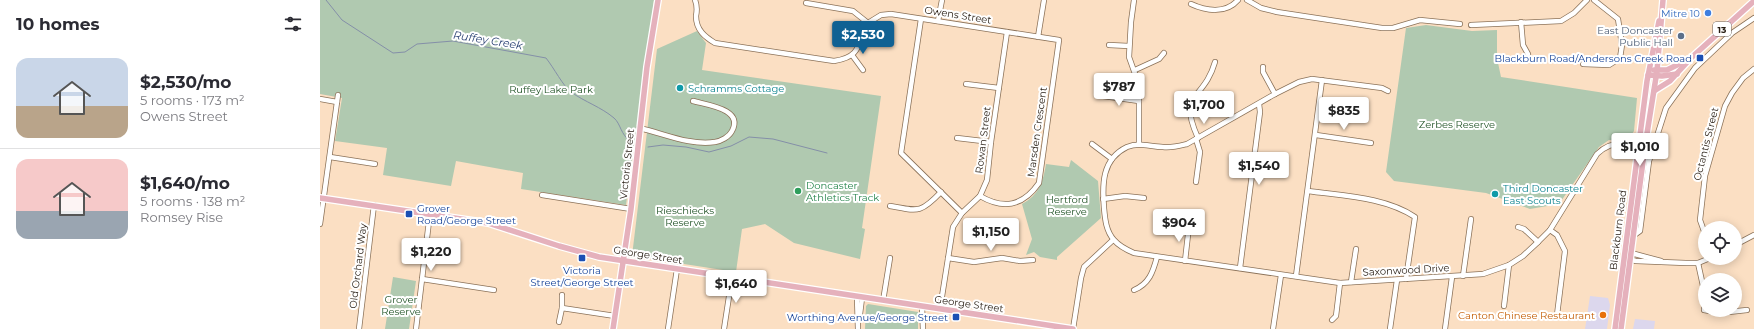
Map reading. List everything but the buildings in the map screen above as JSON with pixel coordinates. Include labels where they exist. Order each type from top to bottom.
[{"type":"main road","name":"Victoria Street","points":[[613,329],[631,209],[639,128],[658,0]]},
{"type":"main road","name":"Blackburn Road","points":[[1621,329],[1645,146],[1657,74],[1662,0]]},
{"type":"main road","name":"13","points":[[1654,91],[1670,81],[1691,58],[1754,1]]},
{"type":"main road","name":"Blackburn Road","points":[[1615,329],[1638,144],[1648,75],[1656,29],[1660,16]]},
{"type":"main road","name":"13","points":[[1657,74],[1691,58]]},
{"type":"main road","points":[[1648,75],[1677,74]]},
{"type":"main road","name":"George Street","points":[[322,198],[430,213],[488,223],[588,255],[1073,329]]},
{"type":"main road","points":[[1620,291],[1626,292]]},
{"type":"street","points":[[696,0],[696,20],[699,28],[705,37],[715,43],[834,61],[845,59],[852,55],[861,45],[868,23],[853,11],[806,3]]},
{"type":"street","points":[[938,22],[942,0]]},
{"type":"street","points":[[1038,37],[1044,0]]},
{"type":"street","points":[[1134,0],[1129,57],[1135,70],[1139,85],[1139,144]]},
{"type":"street","points":[[1191,4],[1201,9],[1216,10],[1225,9],[1238,0]]},
{"type":"street","points":[[1247,0],[1261,8],[1277,12],[1382,28],[1393,28],[1420,20],[1460,24]]},
{"type":"street","points":[[1471,25],[1501,25],[1521,22],[1561,20],[1574,13],[1587,0]]},
{"type":"street","points":[[1583,64],[1609,65],[1620,58],[1622,45],[1618,19],[1594,0]]},
{"type":"street","name":"Owens Street","points":[[868,23],[881,15],[891,14],[1059,40]]},
{"type":"street","points":[[1633,236],[1640,231],[1649,161],[1666,108],[1695,68],[1732,33],[1754,18]]},
{"type":"street","points":[[921,19],[901,153],[962,213]]},
{"type":"street","points":[[1521,22],[1523,45],[1528,54]]},
{"type":"street","name":"Rowan Street","points":[[940,309],[953,227],[962,213],[980,196],[987,180],[1007,32]]},
{"type":"street","name":"Marsden Crescent","points":[[980,196],[994,203],[1017,203],[1030,195],[1039,183],[1059,40]]},
{"type":"street","points":[[1109,45],[1129,46]]},
{"type":"street","points":[[1135,70],[1159,59],[1164,53]]},
{"type":"street","points":[[852,55],[863,70]]},
{"type":"street","points":[[1196,182],[1200,152],[1197,138],[1190,120],[1191,102],[1208,80],[1215,62]]},
{"type":"street","points":[[1263,67],[1263,72],[1275,94]]},
{"type":"street","name":"Octantis Street","points":[[1700,221],[1706,176],[1725,106],[1743,78],[1754,69]]},
{"type":"street","points":[[1073,329],[1080,278],[1084,267],[1113,240],[1106,223],[1102,183],[1104,174],[1112,159],[1128,147],[1139,144],[1177,147],[1197,138],[1275,94],[1300,82],[1312,79],[1382,88],[1388,91]]},
{"type":"street","points":[[1296,276],[1316,135],[1322,80]]},
{"type":"street","points":[[966,84],[999,88]]},
{"type":"street","points":[[320,224],[322,198],[330,157],[331,134],[338,95]]},
{"type":"street","points":[[1103,96],[1139,101]]},
{"type":"street","points":[[320,99],[337,102]]},
{"type":"street","points":[[639,128],[700,142],[715,142],[731,133],[735,125],[734,118],[727,111],[693,101]]},
{"type":"street","points":[[1240,268],[1260,112],[1259,104]]},
{"type":"street","points":[[1316,135],[1371,143]]},
{"type":"street","points":[[957,138],[991,142]]},
{"type":"street","points":[[1092,144],[1112,159]]},
{"type":"street","name":"Saxonwood Drive","points":[[1113,240],[1121,247],[1134,253],[1340,283],[1483,274],[1509,265],[1523,256],[1550,230],[1590,163],[1600,150],[1613,144],[1638,144],[1645,146]]},
{"type":"street","points":[[330,157],[375,164]]},
{"type":"street","points":[[1308,191],[1381,202],[1398,207],[1415,217],[1406,279]]},
{"type":"street","points":[[890,206],[913,210],[922,209],[941,192]]},
{"type":"street","points":[[542,195],[631,209]]},
{"type":"street","points":[[1103,199],[1125,196],[1144,198]]},
{"type":"street","name":"Old Orchard Way","points":[[359,329],[374,205]]},
{"type":"street","points":[[416,329],[430,213]]},
{"type":"street","points":[[1463,276],[1471,219]]},
{"type":"street","points":[[1185,261],[1189,226]]},
{"type":"street","points":[[1518,227],[1524,229],[1538,242]]},
{"type":"street","points":[[1550,230],[1560,239],[1565,251],[1557,315]]},
{"type":"street","points":[[1742,241],[1754,235]]},
{"type":"street","points":[[1351,282],[1356,249]]},
{"type":"street","points":[[1661,261],[1631,252],[1624,256],[1630,260],[1698,263]]},
{"type":"street","points":[[1134,290],[1149,280],[1157,257]]},
{"type":"street","points":[[883,301],[890,258]]},
{"type":"street","points":[[948,258],[974,262],[1002,258],[1020,261],[1033,260]]},
{"type":"street","points":[[1504,306],[1509,265]]},
{"type":"street","points":[[668,329],[677,269]]},
{"type":"street","points":[[1273,329],[1280,275]]},
{"type":"street","points":[[725,329],[732,277]]},
{"type":"street","points":[[1445,329],[1452,277]]},
{"type":"street","points":[[422,279],[494,290]]},
{"type":"street","points":[[1390,329],[1397,280]]},
{"type":"street","points":[[1332,320],[1336,316],[1340,283]]},
{"type":"street","points":[[558,322],[562,308],[562,295]]},
{"type":"street","points":[[858,329],[859,297]]},
{"type":"street","points":[[922,329],[923,307]]},
{"type":"street","points":[[562,308],[615,316]]},
{"type":"street","points":[[1742,311],[1747,310]]},
{"type":"shaded area","points":[[1590,296],[1608,298],[1610,305],[1607,329],[1585,329]]},
{"type":"shaded area","points":[[1635,319],[1655,321],[1654,329],[1633,329]]},
{"type":"green space","name":"Ruffey Lake Park","points":[[320,0],[654,0],[626,205],[521,189],[523,173],[456,161],[451,186],[383,175],[387,148],[335,141],[342,98],[320,94]]},
{"type":"green space","name":"Zerbes Reserve","points":[[1426,25],[1472,31],[1497,30],[1497,58],[1501,77],[1637,98],[1634,131],[1628,140],[1609,140],[1599,147],[1559,204],[1530,209],[1486,193],[1394,181],[1386,172],[1406,28]]},
{"type":"green space","name":"Rieschiecks Reserve","points":[[697,31],[706,43],[702,70],[881,96],[862,228],[865,229],[860,259],[794,243],[765,224],[742,229],[736,272],[632,256],[657,49]]},
{"type":"green space","name":"Hertford Reserve","points":[[1071,160],[1098,181],[1101,218],[1057,257],[1057,260],[1040,257],[1034,252],[1026,255],[1032,239],[1022,204],[1036,192],[1042,182],[1046,164],[1069,167]]},
{"type":"green space","name":"Grover Reserve","points":[[393,277],[416,281],[409,329],[385,329]]},
{"type":"green space","points":[[868,304],[918,312],[918,329],[865,329],[866,306]]},
{"type":"waterway","name":"Ruffey Creek","points":[[326,0],[342,20],[393,53],[405,52],[417,44],[453,41],[546,58],[571,92],[614,118],[627,139],[631,142]]},
{"type":"waterway","name":"Ruffey Creek","points":[[648,147],[663,145],[686,147],[709,152],[731,146],[749,137],[773,139],[827,153]]},
{"type":"place","name":"Mitre 10","points":[[1708,13]]},
{"type":"place","name":"East Doncaster Public Hall","points":[[1681,36]]},
{"type":"place","name":"Blackburn Road/Andersons Creek Road","points":[[1700,58]]},
{"type":"place","name":"Schramms Cottage","points":[[680,88]]},
{"type":"place","name":"Doncaster Athletics Track","points":[[798,191]]},
{"type":"place","name":"Third Doncaster East Scouts","points":[[1495,194]]},
{"type":"place","name":"Grover Road/George Street","points":[[409,214]]},
{"type":"place","name":"Victoria Street/George Street","points":[[582,258]]},
{"type":"place","name":"Canton Chinese Restaurant","points":[[1603,315]]},
{"type":"place","name":"Worthing Avenue/George Street","points":[[956,317]]}]
